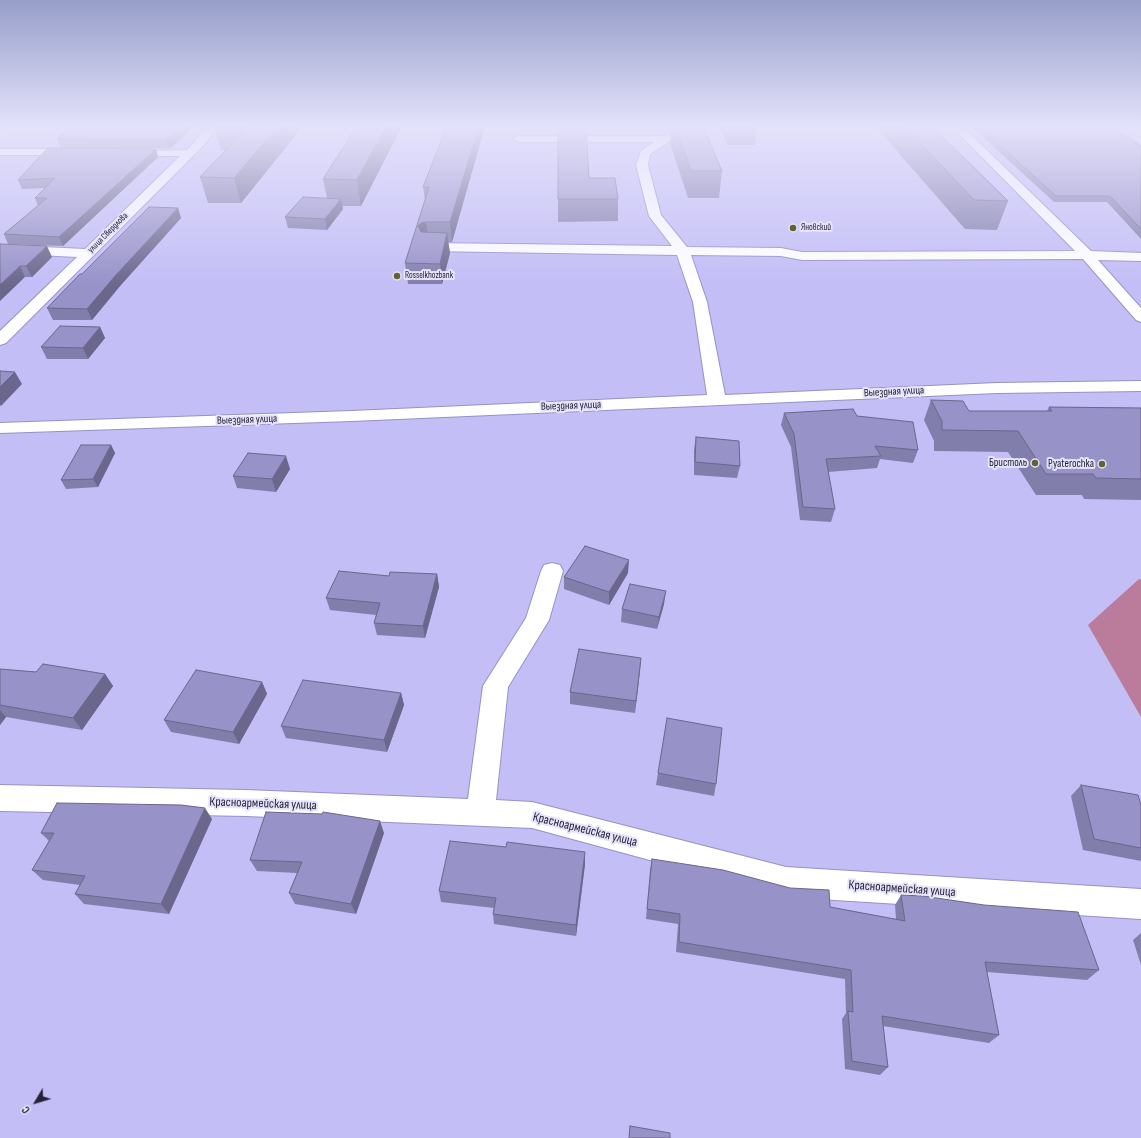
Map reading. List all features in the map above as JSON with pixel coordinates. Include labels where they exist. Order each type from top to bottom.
[{"type":"street","name":"улица Свердлова","points":[[0,340],[162,179]]},
{"type":"street","points":[[646,179],[655,216],[683,251],[700,302],[717,400]]},
{"type":"street","points":[[1010,179],[1087,255],[1141,317]]},
{"type":"street","points":[[429,248],[781,252],[802,256],[1087,255],[1141,257]]},
{"type":"street","points":[[0,249],[88,252]]},
{"type":"street","name":"Выездная улица","points":[[0,428],[368,415],[997,388],[1141,386]]},
{"type":"street","points":[[480,813],[496,686],[537,620],[552,571]]},
{"type":"street","name":"Красноармейская улица","points":[[0,798],[246,803],[532,816],[786,882],[1141,904]]},
{"type":"shaded area","points":[[1139,579],[1141,580],[1141,717],[1088,625]]},
{"type":"building","points":[[54,179],[123,179],[59,237],[4,234],[47,198],[35,198]]},
{"type":"building","points":[[327,179],[357,179],[357,180]]},
{"type":"building","points":[[426,179],[463,179],[450,222],[426,222],[421,223],[418,226],[421,232],[447,233],[440,264],[405,263],[429,187],[423,187]]},
{"type":"building","points":[[558,179],[615,179],[618,199],[558,199]]},
{"type":"building","points":[[954,179],[986,179],[1008,201],[974,200]]},
{"type":"building","points":[[1037,179],[1141,179],[1141,229],[1110,196],[1056,196]]},
{"type":"building","points":[[303,197],[341,199],[325,219],[285,217]]},
{"type":"building","points":[[149,207],[178,208],[116,275],[87,309],[47,308],[80,274],[82,274]]},
{"type":"building","points":[[0,244],[47,246],[26,266],[20,266],[0,285]]},
{"type":"building","points":[[60,326],[100,327],[83,348],[41,347]]},
{"type":"building","points":[[0,371],[15,372],[0,387]]},
{"type":"building","points":[[931,400],[963,401],[969,411],[1052,411],[1049,407],[1141,408],[1141,479],[1096,478],[1093,474],[1046,474],[1018,431],[942,430],[942,421]]},
{"type":"building","points":[[853,409],[857,416],[913,422],[918,450],[875,446],[881,456],[826,459],[835,509],[803,507],[794,434],[784,413]]},
{"type":"building","points":[[696,437],[739,441],[740,466],[695,462]]},
{"type":"building","points":[[81,445],[111,445],[93,479],[61,480]]},
{"type":"building","points":[[248,453],[286,456],[272,479],[233,476]]},
{"type":"building","points":[[585,546],[629,560],[609,592],[564,577]]},
{"type":"building","points":[[339,571],[389,576],[390,572],[437,574],[423,626],[374,623],[380,603],[326,598]]},
{"type":"building","points":[[630,584],[666,591],[659,617],[622,609]]},
{"type":"building","points":[[579,649],[641,658],[636,701],[570,692]]},
{"type":"building","points":[[43,664],[105,674],[73,718],[0,705],[0,669],[36,672]]},
{"type":"building","points":[[196,670],[262,682],[233,732],[164,720]]},
{"type":"building","points":[[303,680],[401,693],[384,740],[281,726]]},
{"type":"building","points":[[667,718],[722,728],[716,784],[658,773]]},
{"type":"building","points":[[1081,785],[1138,795],[1141,805],[1141,848],[1094,839]]},
{"type":"building","points":[[57,803],[181,805],[205,808],[161,904],[75,894],[85,876],[32,870],[54,833],[41,833]]},
{"type":"building","points":[[266,812],[322,814],[323,812],[380,821],[351,904],[289,893],[302,862],[250,860]]},
{"type":"building","points":[[450,841],[506,847],[507,842],[585,852],[576,925],[493,914],[496,898],[439,891]]},
{"type":"building","points":[[652,859],[723,870],[790,888],[829,890],[830,907],[905,921],[901,895],[923,896],[984,905],[1078,912],[1099,970],[985,962],[999,1035],[882,1016],[888,1067],[852,1061],[848,1011],[853,1012],[851,970],[679,942],[680,914],[647,909]]},
{"type":"building","points":[[630,1126],[670,1133],[670,1138],[629,1138]]},
{"type":"place","name":"Яновский","points":[[793,228]]},
{"type":"place","name":"Rosselkhozbank","points":[[397,276]]},
{"type":"place","name":"Бристоль","points":[[1035,463]]},
{"type":"place","name":"Pyaterochka","points":[[1102,464]]}]
